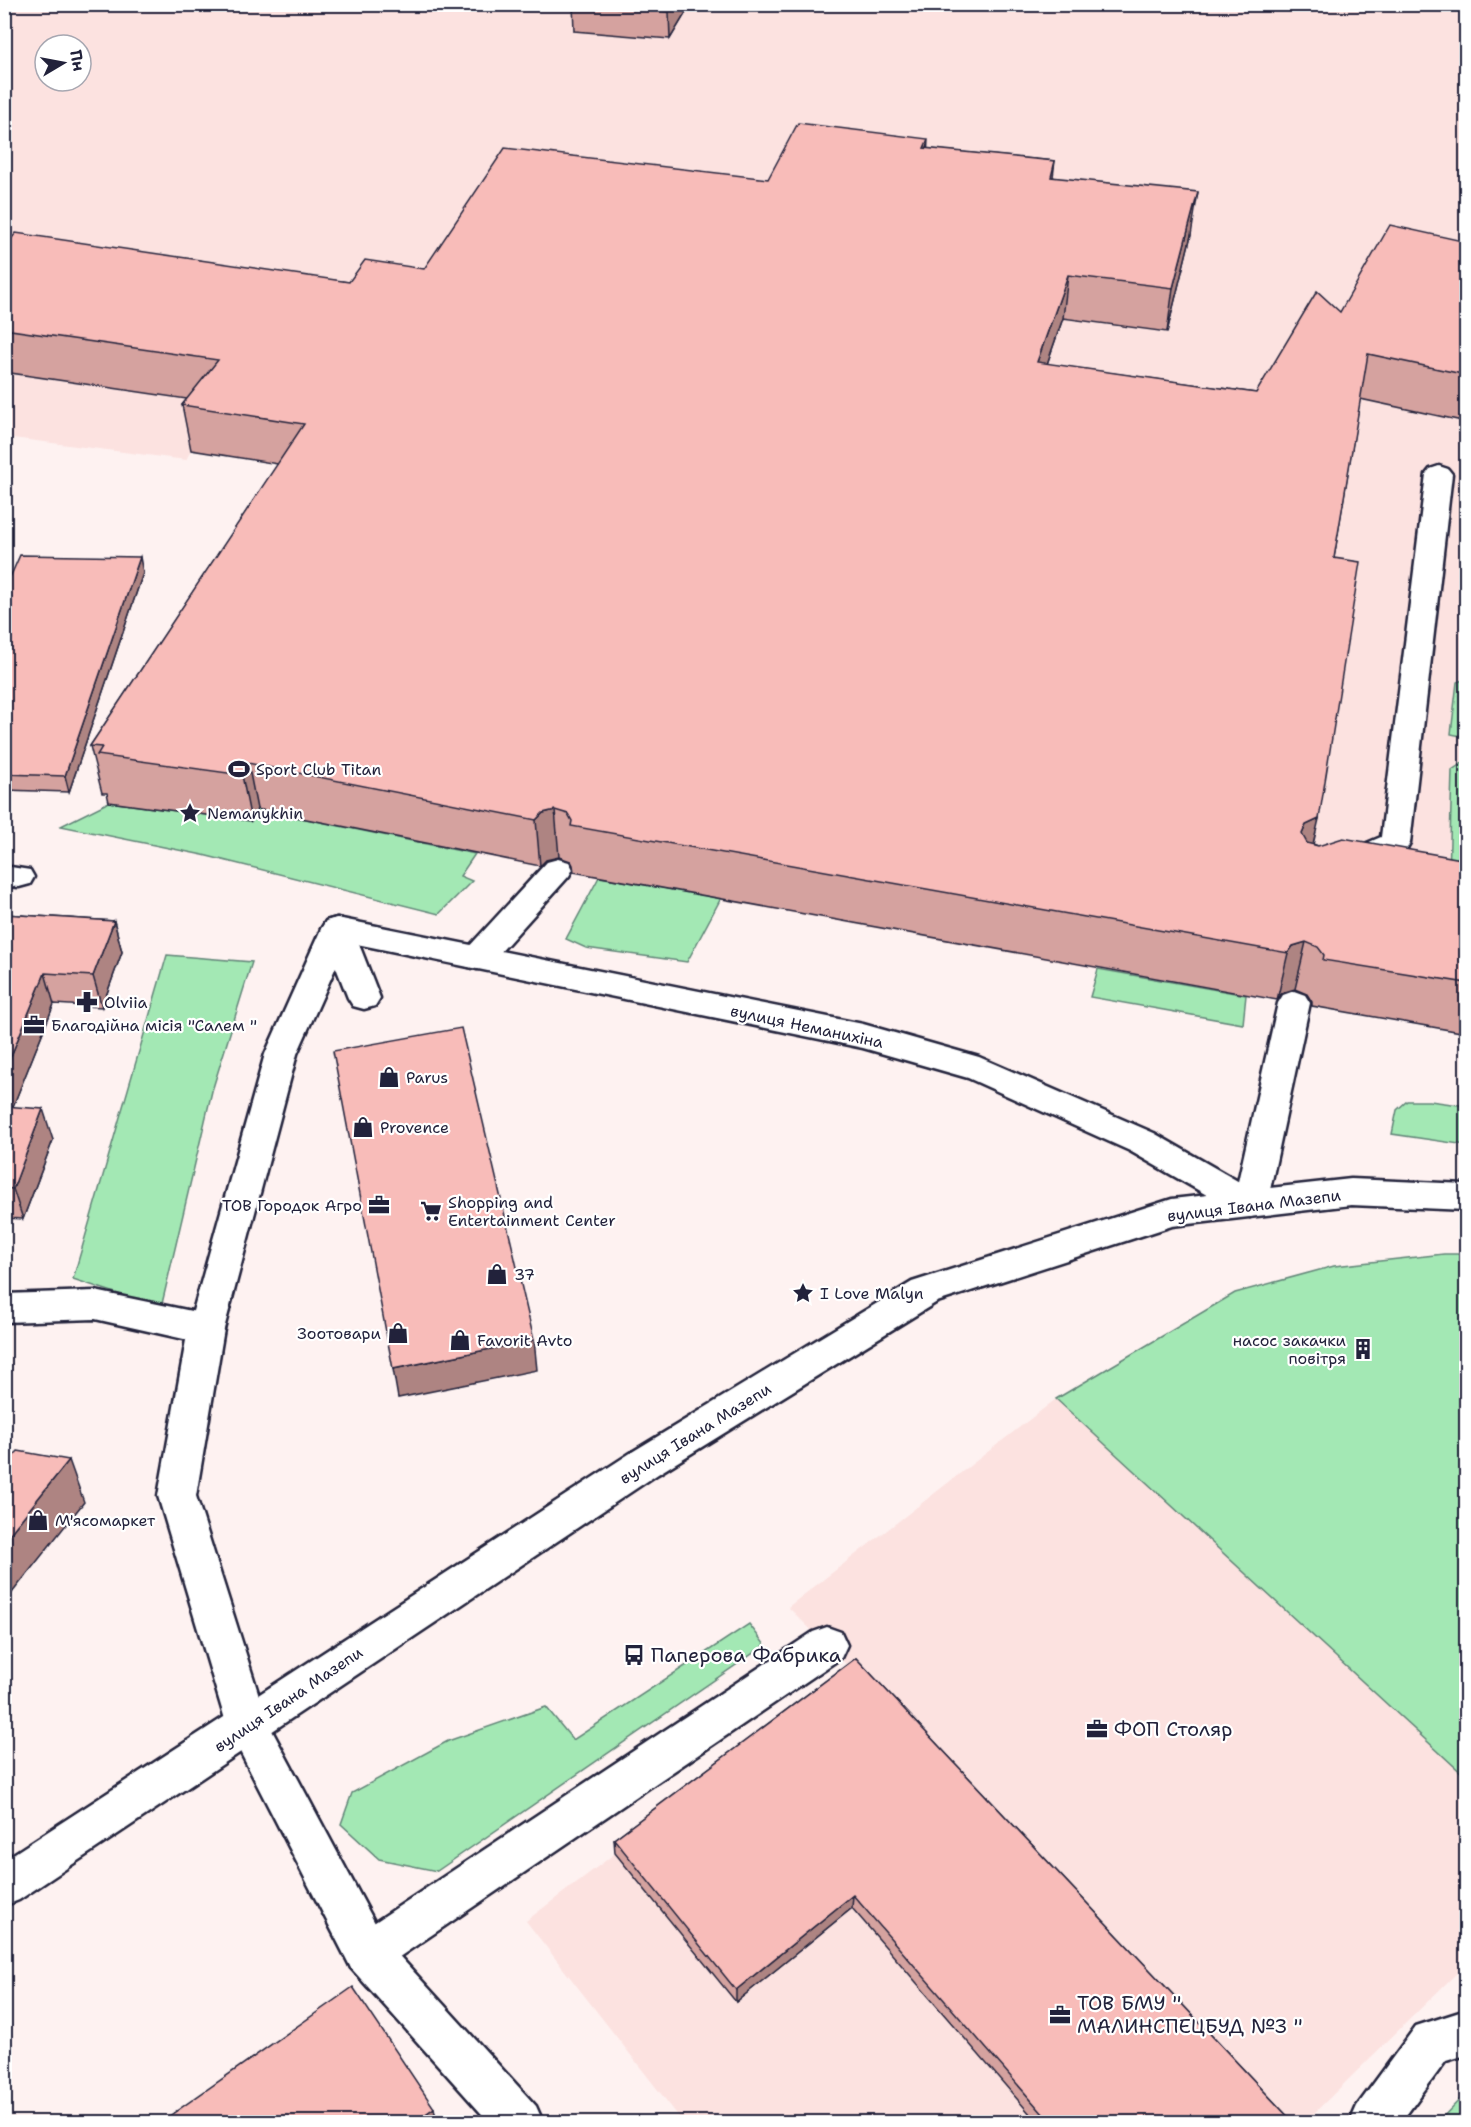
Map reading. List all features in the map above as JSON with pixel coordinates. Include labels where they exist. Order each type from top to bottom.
[{"type":"street","points":[[1319,875],[1395,843],[1439,474]]},
{"type":"street","points":[[477,958],[558,870]]},
{"type":"street","points":[[337,929],[364,998]]},
{"type":"street","points":[[337,929],[281,1054],[206,1329],[177,1496],[248,1726],[367,1953],[520,2122]]},
{"type":"street","name":"вулиця Неманихіна","points":[[337,929],[863,1036],[979,1069],[1142,1142],[1250,1204]]},
{"type":"street","points":[[1250,1204],[1293,1003]]},
{"type":"street","name":"вулиця Івана Мазепи","points":[[4,1885],[645,1463],[925,1292],[1172,1213],[1351,1192],[1467,1197]]},
{"type":"street","points":[[4,1308],[95,1305],[206,1329]]},
{"type":"street","points":[[367,1953],[827,1645]]},
{"type":"street","points":[[1373,2122],[1432,2042],[1467,2033]]},
{"type":"shaded area","points":[[5,5],[1466,5],[1466,1032],[1098,969],[508,861],[257,809],[312,470],[191,450],[186,460],[5,437]]},
{"type":"shaded area","name":"ФОП Столяр","points":[[1056,1399],[1466,1777],[1466,1964],[1305,2122],[683,2122],[526,1921],[854,1672],[788,1607]]},
{"type":"green space","points":[[1466,679],[1466,737],[1451,734],[1457,682]]},
{"type":"green space","points":[[1466,762],[1466,892],[1449,877],[1452,770]]},
{"type":"green space","points":[[109,802],[251,821],[257,809],[475,854],[460,876],[472,881],[439,914],[203,855],[61,826]]},
{"type":"green space","points":[[599,877],[721,898],[687,962],[586,948],[566,939]]},
{"type":"green space","points":[[167,955],[252,962],[212,1091],[161,1308],[73,1279]]},
{"type":"green space","points":[[1098,969],[1246,995],[1243,1024],[1090,997]]},
{"type":"green space","points":[[1407,1101],[1430,1101],[1466,1106],[1466,1145],[1392,1134],[1397,1110]]},
{"type":"green space","points":[[1444,1254],[1466,1254],[1466,1777],[1056,1399],[1235,1293],[1334,1266]]},
{"type":"green space","points":[[749,1624],[765,1645],[437,1871],[379,1859],[341,1824],[352,1793],[448,1741],[546,1707],[573,1740]]},
{"type":"green space","points":[[1466,2093],[1466,2122],[1438,2122]]},
{"type":"building","points":[[577,4],[674,4],[669,12]]},
{"type":"building","points":[[798,123],[928,139],[924,148],[1055,161],[1051,177],[1198,192],[1173,288],[1068,275],[1037,362],[1256,393],[1317,291],[1340,312],[1390,225],[1467,242],[1467,375],[1368,354],[1334,558],[1360,562],[1319,819],[1306,825],[1302,834],[1307,843],[1318,846],[1343,838],[1467,860],[1467,983],[1323,960],[1324,955],[1318,947],[1306,942],[1293,946],[1288,953],[571,826],[572,821],[568,814],[555,810],[543,813],[536,820],[248,763],[242,775],[97,755],[102,747],[90,746],[304,424],[182,405],[218,360],[4,329],[4,244],[7,244],[16,233],[349,282],[365,260],[424,269],[505,148],[768,179]]},
{"type":"building","points":[[20,555],[140,557],[65,776],[4,774],[4,591]]},
{"type":"building","points":[[4,914],[114,921],[93,976],[45,973],[4,1073]]},
{"type":"building","name":"Shopping and Entertainment Center","points":[[461,1028],[534,1340],[393,1369],[333,1051]]},
{"type":"building","points":[[4,1106],[43,1109],[13,1189],[4,1188]]},
{"type":"building","points":[[18,1451],[69,1460],[4,1541],[4,1466]]},
{"type":"building","points":[[856,1658],[1293,2122],[1050,2122],[853,1895],[736,1990],[614,1839]]},
{"type":"building","points":[[353,1987],[434,2108],[414,2122],[171,2122],[168,2117]]},
{"type":"place","name":"Sport Club Titan","points":[[239,769]]},
{"type":"place","name":"Nemanykhin","points":[[190,813]]},
{"type":"place","name":"Olviia","points":[[87,1002]]},
{"type":"place","name":"Благодійна місія \"Салем \"","points":[[34,1025]]},
{"type":"place","name":"Parus","points":[[389,1077]]},
{"type":"place","name":"Provence","points":[[363,1127]]},
{"type":"place","name":"ТОВ Городок Агро","points":[[379,1205]]},
{"type":"place","name":"Shopping and Entertainment Center","points":[[431,1211]]},
{"type":"place","name":"37","points":[[497,1274]]},
{"type":"place","name":"I Love Malyn","points":[[803,1293]]},
{"type":"place","name":"Зоотовари","points":[[398,1333]]},
{"type":"place","name":"Favorit Avto","points":[[460,1340]]},
{"type":"place","name":"насос закачки повітря","points":[[1363,1349]]},
{"type":"place","name":"М'ясомаркет","points":[[38,1520]]},
{"type":"place","name":"Паперова Фабрика","points":[[634,1655]]},
{"type":"place","name":"ФОП Столяр","points":[[1097,1729]]},
{"type":"place","name":"ТОВ БМУ \" МАЛИНСПЕЦБУД №З \"","points":[[1060,2015]]}]
